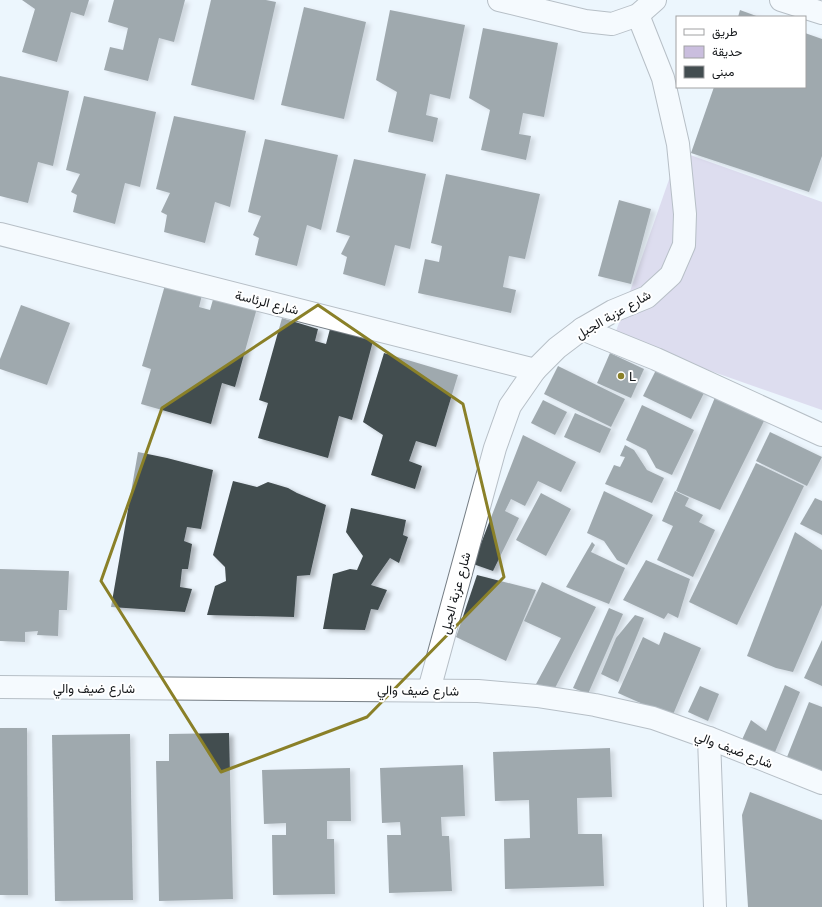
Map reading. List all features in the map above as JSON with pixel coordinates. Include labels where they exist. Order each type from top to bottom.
[{"type":"street","points":[[499,0],[585,21],[612,24],[638,15],[655,0]]},
{"type":"street","points":[[781,0],[822,13]]},
{"type":"street","name":"شارع عزبة الجبل","points":[[429,690],[495,448],[510,406],[535,370],[557,348],[582,329],[613,311],[647,297],[671,275],[684,245],[685,214],[678,144],[663,78],[638,15]]},
{"type":"street","name":"شارع الرئاسة","points":[[0,234],[535,370]]},
{"type":"street","points":[[582,329],[656,359],[822,435]]},
{"type":"street","name":"شارع ضيف والي","points":[[0,687],[429,690],[478,691],[537,696],[595,705],[653,718],[709,738],[822,783]]},
{"type":"street","points":[[709,738],[715,907]]},
{"type":"highlighted area","points":[[318,305],[463,404],[504,577],[367,717],[221,772],[101,581],[162,408]]},
{"type":"green space","points":[[679,151],[822,202],[822,410],[614,337]]},
{"type":"building","points":[[22,0],[89,0],[84,16],[71,12],[57,62],[22,52],[35,9]]},
{"type":"building","points":[[114,0],[185,0],[174,42],[159,38],[148,81],[104,70],[110,47],[123,50],[128,28],[108,22]]},
{"type":"building","points":[[211,0],[266,0],[276,2],[254,100],[191,85]]},
{"type":"building","points":[[304,7],[366,22],[344,119],[281,105]]},
{"type":"building","points":[[390,10],[465,25],[450,99],[430,94],[426,115],[438,118],[433,142],[388,132],[397,92],[376,80]]},
{"type":"building","points":[[740,10],[756,16],[738,16]]},
{"type":"building","points":[[483,28],[558,43],[544,117],[523,113],[519,134],[531,136],[526,160],[481,150],[490,110],[469,98]]},
{"type":"building","points":[[806,33],[822,39],[822,156],[809,192],[691,153],[714,88],[806,88]]},
{"type":"building","points":[[0,76],[69,91],[53,166],[38,162],[28,203],[0,196]]},
{"type":"building","points":[[84,96],[156,112],[140,187],[125,183],[115,224],[73,212],[77,195],[71,192],[80,174],[66,170]]},
{"type":"building","points":[[174,116],[246,131],[230,207],[215,202],[205,243],[164,232],[167,215],[161,212],[170,193],[156,189]]},
{"type":"building","points":[[265,139],[338,155],[321,230],[307,225],[297,266],[255,255],[259,238],[253,235],[261,216],[248,212]]},
{"type":"building","points":[[354,159],[426,174],[410,249],[395,245],[385,286],[343,274],[347,257],[341,254],[350,236],[336,232]]},
{"type":"building","points":[[446,174],[540,194],[525,259],[509,256],[503,287],[516,290],[511,313],[418,293],[425,259],[439,262],[442,246],[431,243]]},
{"type":"building","points":[[619,200],[651,209],[631,284],[598,276]]},
{"type":"building","points":[[165,285],[202,295],[199,307],[210,310],[214,296],[257,308],[235,387],[222,383],[211,424],[141,404],[151,369],[142,366]]},
{"type":"building","points":[[21,305],[70,323],[47,385],[0,369],[0,359]]},
{"type":"building","points":[[282,318],[318,329],[315,341],[326,344],[330,329],[373,341],[352,420],[339,416],[328,458],[258,438],[268,403],[259,400]]},
{"type":"building","points":[[384,353],[458,375],[436,447],[416,441],[409,461],[422,466],[415,489],[371,475],[383,435],[363,422]]},
{"type":"building","name":"L","points":[[610,353],[644,369],[631,398],[597,383]]},
{"type":"building","points":[[660,362],[708,385],[691,419],[643,396]]},
{"type":"building","points":[[558,366],[625,399],[611,427],[544,394]]},
{"type":"building","points":[[716,395],[765,419],[720,510],[676,491]]},
{"type":"building","points":[[543,400],[567,412],[555,435],[531,423]]},
{"type":"building","points":[[642,405],[694,430],[672,475],[656,468],[646,450],[626,440]]},
{"type":"building","points":[[575,413],[611,429],[600,453],[564,437]]},
{"type":"building","points":[[770,432],[822,457],[807,486],[756,461]]},
{"type":"building","points":[[523,435],[576,462],[561,492],[538,481],[525,506],[511,499],[505,511],[519,518],[493,571],[473,564]]},
{"type":"building","points":[[625,445],[634,450],[647,470],[664,478],[652,503],[605,484],[614,465],[620,467],[625,457],[620,456]]},
{"type":"building","points":[[138,452],[213,470],[201,529],[187,527],[184,541],[192,544],[188,569],[182,569],[180,587],[192,589],[185,612],[111,607]]},
{"type":"building","points":[[756,463],[804,486],[737,625],[689,602]]},
{"type":"building","points":[[233,481],[257,487],[268,482],[288,488],[326,505],[310,575],[297,576],[294,617],[207,615],[215,586],[226,581],[225,567],[213,555]]},
{"type":"building","points":[[604,491],[653,515],[627,565],[617,560],[604,541],[587,533]]},
{"type":"building","points":[[675,491],[689,498],[685,506],[703,515],[699,522],[715,530],[693,577],[657,560],[673,526],[662,521]]},
{"type":"building","points":[[541,493],[571,509],[546,556],[516,540]]},
{"type":"building","points":[[815,498],[822,501],[822,535],[800,524]]},
{"type":"building","points":[[351,508],[406,520],[403,535],[408,537],[399,563],[390,558],[371,585],[387,590],[378,610],[371,609],[365,630],[323,629],[333,574],[350,569],[357,570],[363,556],[346,532]]},
{"type":"building","points":[[795,532],[822,550],[822,605],[793,672],[776,668],[747,656]]},
{"type":"building","points":[[592,542],[595,545],[591,552],[625,568],[609,604],[566,587]]},
{"type":"building","points":[[646,560],[690,579],[678,618],[668,613],[664,619],[623,600]]},
{"type":"building","points":[[0,569],[69,571],[67,610],[59,610],[58,636],[37,635],[38,631],[25,632],[25,642],[0,641]]},
{"type":"building","points":[[477,575],[536,590],[506,661],[456,637]]},
{"type":"building","points":[[542,582],[596,607],[553,692],[536,684],[561,638],[524,621]]},
{"type":"building","points":[[609,608],[623,614],[588,694],[573,688]]},
{"type":"building","points":[[635,615],[644,618],[618,682],[601,674],[616,638]]},
{"type":"building","points":[[664,632],[701,648],[672,717],[618,693],[643,637],[659,645]]},
{"type":"building","points":[[822,640],[822,686],[804,678]]},
{"type":"building","points":[[785,685],[800,692],[773,757],[740,744],[751,720],[766,731]]},
{"type":"building","points":[[700,686],[719,694],[708,721],[688,712]]},
{"type":"building","points":[[809,702],[822,707],[822,778],[785,762]]},
{"type":"building","points":[[0,728],[27,728],[28,895],[0,895]]},
{"type":"building","points":[[229,733],[233,899],[159,901],[156,761],[169,761],[169,734]]},
{"type":"building","points":[[130,734],[133,900],[55,901],[52,735]]},
{"type":"building","points":[[610,748],[612,797],[577,798],[578,834],[602,834],[604,886],[505,889],[504,839],[530,838],[529,800],[495,801],[493,752]]},
{"type":"building","points":[[463,765],[465,816],[441,817],[442,836],[449,836],[452,891],[389,893],[387,835],[401,835],[400,822],[382,823],[380,768]]},
{"type":"building","points":[[350,768],[351,821],[327,821],[327,839],[334,839],[335,894],[273,895],[272,835],[286,835],[286,823],[264,824],[262,770]]},
{"type":"building","points":[[750,792],[822,820],[822,907],[748,907],[742,815]]},
{"type":"place","name":"L","points":[[621,376]]}]
